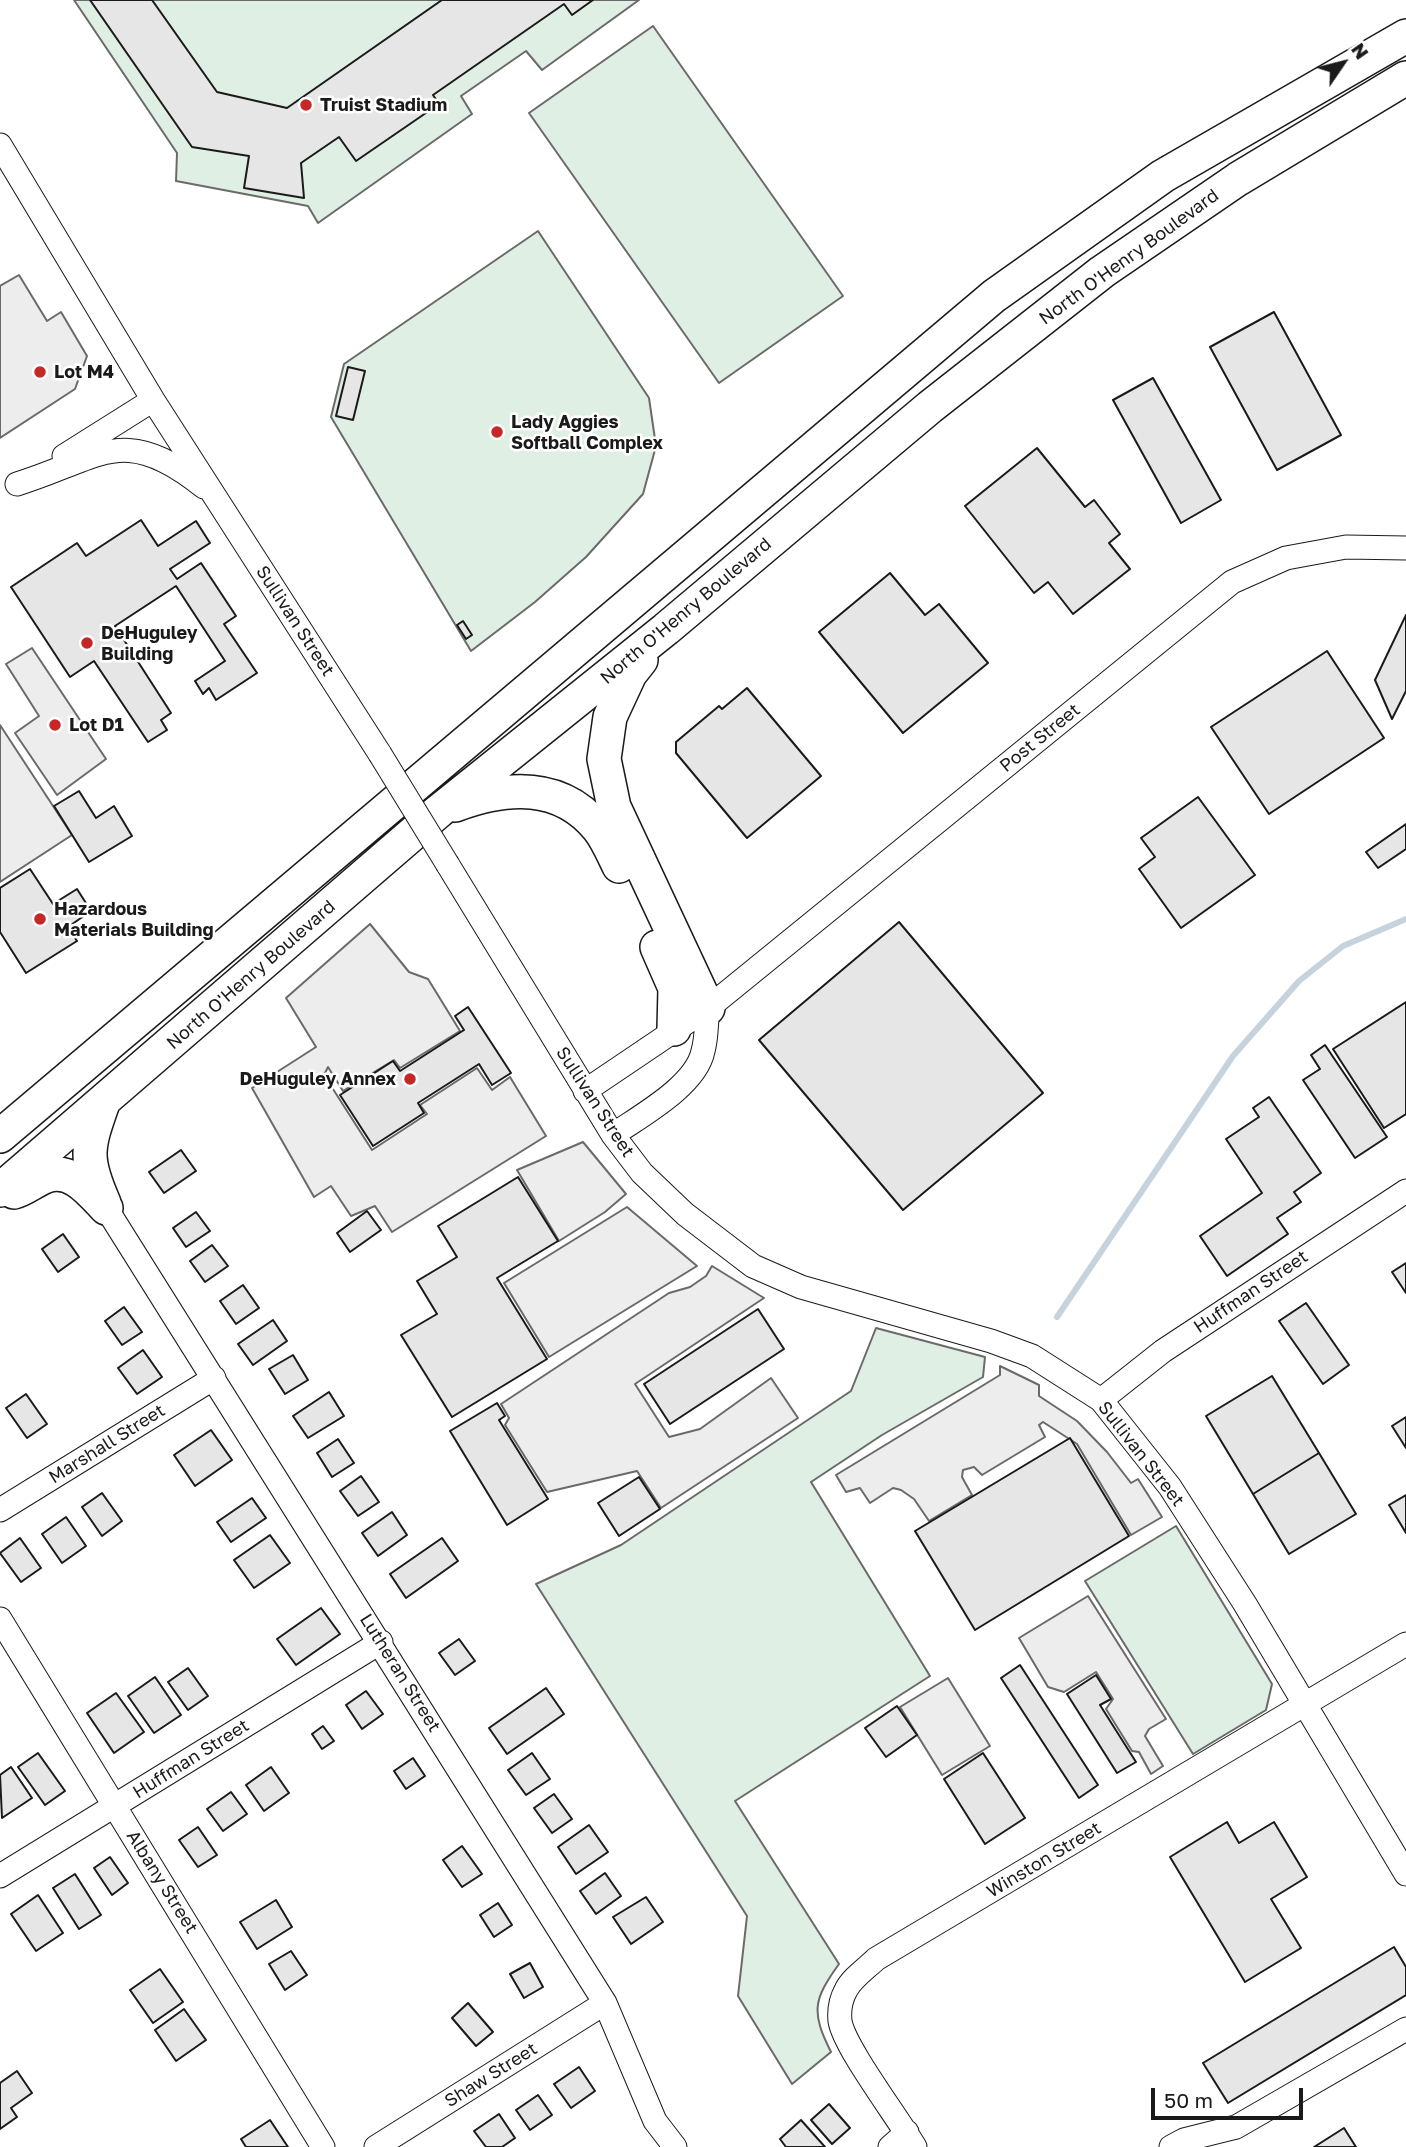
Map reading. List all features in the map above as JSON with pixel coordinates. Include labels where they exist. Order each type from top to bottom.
[{"type":"highway","points":[[0,1136],[994,296],[1163,176],[1406,36]]},
{"type":"highway","name":"North O'Henry Boulevard","points":[[0,1190],[439,811],[666,629],[930,407],[1102,272],[1238,179],[1406,78]]},
{"type":"highway","points":[[666,629],[630,674],[610,717],[604,759],[614,807],[708,1007]]},
{"type":"highway","points":[[439,811],[483,795],[528,790],[572,802],[600,829],[628,883],[675,988],[674,1029]]},
{"type":"highway","points":[[103,1103],[89,1142],[89,1170],[106,1208]]},
{"type":"highway","points":[[0,1197],[48,1174],[65,1175],[82,1182],[106,1208]]},
{"type":"street","name":"Sullivan Street","points":[[0,145],[153,400],[380,754],[612,1135],[642,1173],[685,1214],[753,1266],[801,1287],[990,1341],[1032,1356],[1101,1400],[1170,1487],[1306,1704],[1406,1874]]},
{"type":"street","points":[[9,489],[153,400]]},
{"type":"street","points":[[9,489],[116,448],[152,454],[215,495]]},
{"type":"street","name":"Post Street","points":[[585,1091],[708,1007],[1232,582],[1286,558],[1346,547],[1406,548]]},
{"type":"street","points":[[612,1135],[670,1095],[691,1074],[703,1053],[708,1007]]},
{"type":"street","name":"Huffman Street","points":[[1101,1400],[1163,1351],[1406,1191]]},
{"type":"street","name":"Lutheran Street","points":[[106,1208],[381,1642],[605,2003],[655,2121],[676,2147]]},
{"type":"street","name":"Marshall Street","points":[[0,1510],[214,1378]]},
{"type":"street","name":"Albany Street","points":[[0,1619],[323,2147]]},
{"type":"street","name":"Huffman Street","points":[[0,1876],[381,1642]]},
{"type":"street","name":"Winston Street","points":[[904,2142],[840,2023],[841,2004],[847,1987],[858,1975],[876,1959],[1406,1644]]},
{"type":"street","name":"Shaw Street","points":[[376,2147],[605,2003]]},
{"type":"street","points":[[1171,2147],[1184,2140],[1236,2127],[1406,2029]]},
{"type":"green space","name":"Truist Stadium","points":[[74,0],[639,0],[542,70],[526,51],[461,96],[472,114],[318,223],[308,206],[176,181],[177,153]]},
{"type":"green space","points":[[653,26],[843,296],[719,383],[529,113]]},
{"type":"green space","name":"Lady Aggies Softball Complex","points":[[538,231],[649,398],[656,446],[643,494],[586,557],[535,602],[471,651],[331,417],[344,364]]},
{"type":"green space","points":[[876,1328],[985,1357],[983,1377],[882,1435],[811,1482],[930,1676],[735,1801],[839,1964],[824,1987],[818,2007],[820,2026],[831,2052],[792,2084],[738,1996],[747,1916],[536,1584],[621,1545],[851,1391]]},
{"type":"green space","points":[[1176,1526],[1272,1684],[1266,1710],[1193,1754],[1085,1581]]},
{"type":"shaded area","name":"Lot M4","points":[[19,275],[47,321],[61,312],[87,356],[75,389],[0,438],[0,286]]},
{"type":"shaded area","name":"Lot D1","points":[[32,648],[106,759],[57,795],[15,733],[39,716],[6,664]]},
{"type":"shaded area","name":"Lot D1","points":[[0,725],[72,835],[0,882]]},
{"type":"shaded area","points":[[370,924],[409,972],[428,979],[460,1031],[400,1068],[394,1060],[343,1091],[328,1067],[324,1075],[372,1150],[427,1114],[420,1105],[477,1068],[492,1090],[510,1077],[546,1136],[392,1232],[375,1206],[351,1216],[331,1186],[314,1197],[252,1088],[316,1047],[286,998]]},
{"type":"shaded area","points":[[583,1142],[626,1194],[605,1212],[559,1241],[517,1170]]},
{"type":"shaded area","points":[[627,1207],[697,1266],[549,1357],[504,1283]]},
{"type":"shaded area","points":[[712,1266],[764,1298],[635,1384],[669,1437],[700,1429],[771,1378],[798,1418],[661,1508],[637,1471],[547,1492],[505,1425],[509,1418],[501,1404],[669,1293],[690,1287],[706,1276]]},
{"type":"shaded area","points":[[1000,1366],[1039,1385],[1039,1396],[1077,1421],[1107,1452],[1131,1483],[1138,1479],[1162,1517],[1131,1535],[1077,1444],[1043,1422],[1039,1425],[1045,1437],[982,1475],[974,1467],[963,1470],[962,1477],[972,1495],[929,1521],[914,1499],[901,1490],[893,1488],[870,1503],[860,1488],[846,1492],[836,1475],[1000,1375]]},
{"type":"shaded area","points":[[1088,1596],[1166,1719],[1149,1729],[1145,1736],[1163,1766],[1151,1774],[1139,1752],[1132,1751],[1106,1709],[1113,1699],[1096,1672],[1064,1692],[1048,1687],[1019,1638]]},
{"type":"shaded area","points":[[948,1678],[990,1746],[942,1775],[900,1707]]},
{"type":"building","points":[[90,0],[152,0],[217,92],[287,108],[442,0],[593,0],[572,15],[564,4],[433,95],[439,104],[356,161],[339,137],[301,163],[304,198],[244,188],[249,156],[192,147]]},
{"type":"building","points":[[1274,312],[1341,435],[1277,470],[1210,347]]},
{"type":"building","points":[[348,367],[365,371],[353,420],[336,416]]},
{"type":"building","points":[[1153,378],[1221,500],[1181,523],[1113,400]]},
{"type":"building","points":[[1037,448],[1085,507],[1094,500],[1120,534],[1109,543],[1130,569],[1073,614],[1048,582],[1034,593],[965,506]]},
{"type":"building","name":"DeHuguley Building","points":[[141,520],[158,546],[196,521],[210,543],[170,569],[177,579],[201,563],[236,616],[224,624],[257,673],[216,700],[209,688],[203,694],[195,681],[225,661],[176,586],[115,626],[171,713],[161,720],[167,730],[148,742],[94,661],[70,677],[11,587],[77,543],[86,556]]},
{"type":"building","points":[[890,573],[925,615],[939,604],[988,663],[903,733],[819,632]]},
{"type":"building","points":[[1406,615],[1406,691],[1392,719],[1375,680]]},
{"type":"building","points":[[463,621],[472,635],[466,639],[457,625]]},
{"type":"building","points":[[1327,651],[1384,738],[1269,814],[1211,727]]},
{"type":"building","points":[[747,688],[821,776],[747,838],[676,753],[676,742],[719,706],[722,709]]},
{"type":"building","points":[[79,791],[96,818],[114,806],[132,836],[89,862],[54,806]]},
{"type":"building","points":[[1198,797],[1255,875],[1181,928],[1139,869],[1155,857],[1141,838]]},
{"type":"building","points":[[1406,824],[1406,849],[1378,868],[1366,852]]},
{"type":"building","name":"Hazardous Materials Building","points":[[30,869],[53,904],[77,889],[91,911],[68,927],[77,941],[26,973],[0,932],[0,888]]},
{"type":"building","points":[[899,922],[1043,1093],[903,1210],[759,1040]]},
{"type":"building","points":[[1406,1002],[1406,1114],[1384,1128],[1333,1049]]},
{"type":"building","name":"DeHuguley Annex","points":[[468,1007],[511,1073],[492,1085],[479,1064],[418,1103],[424,1113],[373,1146],[340,1095],[393,1061],[400,1071],[464,1030],[455,1016]]},
{"type":"building","points":[[1325,1045],[1387,1137],[1355,1158],[1303,1080],[1320,1069],[1311,1055]]},
{"type":"building","points":[[1269,1097],[1321,1173],[1294,1192],[1301,1202],[1277,1218],[1288,1234],[1227,1276],[1200,1236],[1262,1193],[1226,1139],[1259,1117],[1253,1108]]},
{"type":"building","points":[[181,1150],[196,1171],[164,1193],[149,1172]]},
{"type":"building","points":[[518,1177],[558,1241],[497,1278],[547,1359],[452,1417],[401,1335],[437,1314],[417,1281],[457,1257],[438,1226]]},
{"type":"building","points":[[367,1211],[381,1230],[350,1252],[337,1233]]},
{"type":"building","points":[[196,1212],[210,1231],[186,1247],[173,1228]]},
{"type":"building","points":[[63,1234],[79,1257],[58,1272],[42,1249]]},
{"type":"building","points":[[212,1245],[228,1266],[205,1282],[190,1261]]},
{"type":"building","points":[[1406,1263],[1406,1293],[1392,1272]]},
{"type":"building","points":[[243,1285],[259,1308],[236,1324],[220,1301]]},
{"type":"building","points":[[1306,1303],[1349,1365],[1323,1384],[1279,1321]]},
{"type":"building","points":[[124,1307],[142,1332],[122,1345],[105,1321]]},
{"type":"building","points":[[758,1309],[784,1349],[670,1424],[644,1384]]},
{"type":"building","points":[[273,1320],[287,1341],[253,1365],[238,1344]]},
{"type":"building","points":[[143,1350],[162,1377],[137,1394],[118,1368]]},
{"type":"building","points":[[293,1355],[308,1380],[285,1394],[269,1369]]},
{"type":"building","points":[[1272,1376],[1319,1453],[1253,1494],[1206,1416]]},
{"type":"building","points":[[329,1392],[344,1416],[308,1438],[293,1416]]},
{"type":"building","points":[[26,1394],[47,1424],[27,1438],[6,1408]]},
{"type":"building","points":[[497,1403],[505,1416],[499,1420],[548,1499],[507,1525],[450,1431]]},
{"type":"building","points":[[1406,1417],[1406,1448],[1392,1426]]},
{"type":"building","points":[[211,1430],[232,1460],[195,1486],[174,1455]]},
{"type":"building","points":[[1070,1438],[1129,1536],[975,1630],[915,1531]]},
{"type":"building","points":[[338,1439],[354,1463],[332,1477],[317,1453]]},
{"type":"building","points":[[1319,1453],[1356,1514],[1289,1554],[1253,1494]]},
{"type":"building","points":[[361,1476],[379,1502],[358,1516],[340,1491]]},
{"type":"building","points":[[639,1477],[660,1509],[619,1536],[598,1503]]},
{"type":"building","points":[[102,1493],[122,1521],[102,1536],[82,1507]]},
{"type":"building","points":[[1406,1495],[1406,1533],[1389,1505]]},
{"type":"building","points":[[252,1498],[266,1518],[231,1542],[217,1522]]},
{"type":"building","points":[[392,1512],[407,1535],[378,1556],[362,1533]]},
{"type":"building","points":[[66,1517],[86,1546],[62,1563],[42,1534]]},
{"type":"building","points":[[270,1535],[290,1563],[254,1588],[234,1560]]},
{"type":"building","points":[[20,1538],[41,1568],[21,1582],[0,1553]]},
{"type":"building","points":[[442,1538],[458,1561],[406,1598],[390,1574]]},
{"type":"building","points":[[321,1608],[340,1634],[296,1665],[277,1639]]},
{"type":"building","points":[[459,1639],[475,1661],[455,1675],[439,1653]]},
{"type":"building","points":[[1020,1665],[1098,1785],[1079,1798],[1001,1678]]},
{"type":"building","points":[[188,1668],[208,1696],[188,1710],[168,1682]]},
{"type":"building","points":[[1096,1675],[1111,1699],[1100,1705],[1136,1762],[1117,1773],[1067,1694]]},
{"type":"building","points":[[155,1677],[181,1715],[154,1733],[128,1696]]},
{"type":"building","points":[[546,1688],[564,1714],[507,1754],[489,1728]]},
{"type":"building","points":[[366,1691],[383,1714],[362,1729],[346,1705]]},
{"type":"building","points":[[116,1693],[144,1732],[114,1753],[87,1713]]},
{"type":"building","points":[[897,1706],[917,1735],[886,1757],[865,1728]]},
{"type":"building","points":[[323,1726],[334,1741],[322,1749],[312,1734]]},
{"type":"building","points":[[38,1753],[65,1791],[45,1805],[18,1767]]},
{"type":"building","points":[[532,1753],[550,1779],[526,1795],[508,1770]]},
{"type":"building","points":[[983,1753],[1025,1818],[985,1844],[944,1779]]},
{"type":"building","points":[[413,1758],[425,1776],[406,1789],[394,1771]]},
{"type":"building","points":[[11,1767],[32,1798],[2,1818],[0,1775]]},
{"type":"building","points":[[271,1767],[289,1793],[264,1811],[246,1785]]},
{"type":"building","points":[[231,1792],[247,1814],[223,1831],[207,1809]]},
{"type":"building","points":[[554,1794],[572,1819],[552,1833],[534,1808]]},
{"type":"building","points":[[1227,1822],[1239,1843],[1274,1822],[1307,1877],[1271,1899],[1301,1948],[1245,1982],[1170,1857]]},
{"type":"building","points":[[589,1825],[608,1852],[576,1874],[558,1847]]},
{"type":"building","points":[[198,1827],[217,1855],[198,1867],[179,1840]]},
{"type":"building","points":[[462,1846],[482,1874],[462,1887],[443,1860]]},
{"type":"building","points":[[110,1857],[128,1883],[112,1895],[94,1868]]},
{"type":"building","points":[[605,1873],[621,1896],[596,1914],[580,1891]]},
{"type":"building","points":[[75,1874],[101,1915],[79,1929],[53,1888]]},
{"type":"building","points":[[38,1895],[63,1933],[36,1951],[11,1914]]},
{"type":"building","points":[[646,1897],[663,1922],[631,1944],[613,1917]]},
{"type":"building","points":[[276,1900],[292,1927],[257,1949],[240,1922]]},
{"type":"building","points":[[498,1903],[512,1925],[494,1937],[480,1915]]},
{"type":"building","points":[[1394,1947],[1406,1967],[1406,1995],[1228,2103],[1203,2063]]},
{"type":"building","points":[[291,1951],[307,1975],[285,1990],[269,1964]]},
{"type":"building","points":[[530,1963],[543,1987],[524,1998],[510,1974]]},
{"type":"building","points":[[160,1969],[183,2002],[153,2023],[130,1990]]},
{"type":"building","points":[[468,2003],[493,2032],[476,2046],[452,2018]]},
{"type":"building","points":[[184,2009],[206,2040],[176,2061],[155,2030]]},
{"type":"building","points":[[579,2067],[595,2091],[571,2108],[554,2084]]},
{"type":"building","points":[[17,2071],[32,2093],[11,2108],[17,2117],[0,2129],[0,2083]]},
{"type":"building","points":[[538,2095],[552,2115],[530,2130],[516,2110]]},
{"type":"building","points":[[829,2104],[850,2128],[832,2144],[811,2120]]},
{"type":"building","points":[[499,2114],[515,2138],[502,2147],[486,2147],[474,2131]]},
{"type":"building","points":[[270,2120],[288,2147],[246,2147],[241,2139]]},
{"type":"building","points":[[801,2120],[825,2147],[786,2147],[780,2139]]},
{"type":"building","points":[[1344,2128],[1356,2147],[1314,2147]]},
{"type":"waterway","points":[[1057,1317],[1233,1056],[1299,981],[1343,946],[1406,919]]},
{"type":"place","name":"Truist Stadium","points":[[306,105]]},
{"type":"place","name":"Lot M4","points":[[40,372]]},
{"type":"place","name":"Lady Aggies Softball Complex","points":[[497,432]]},
{"type":"place","name":"DeHuguley Building","points":[[87,643]]},
{"type":"place","name":"Lot D1","points":[[55,725]]},
{"type":"place","name":"Hazardous Materials Building","points":[[40,919]]},
{"type":"place","name":"DeHuguley Annex","points":[[410,1079]]}]
